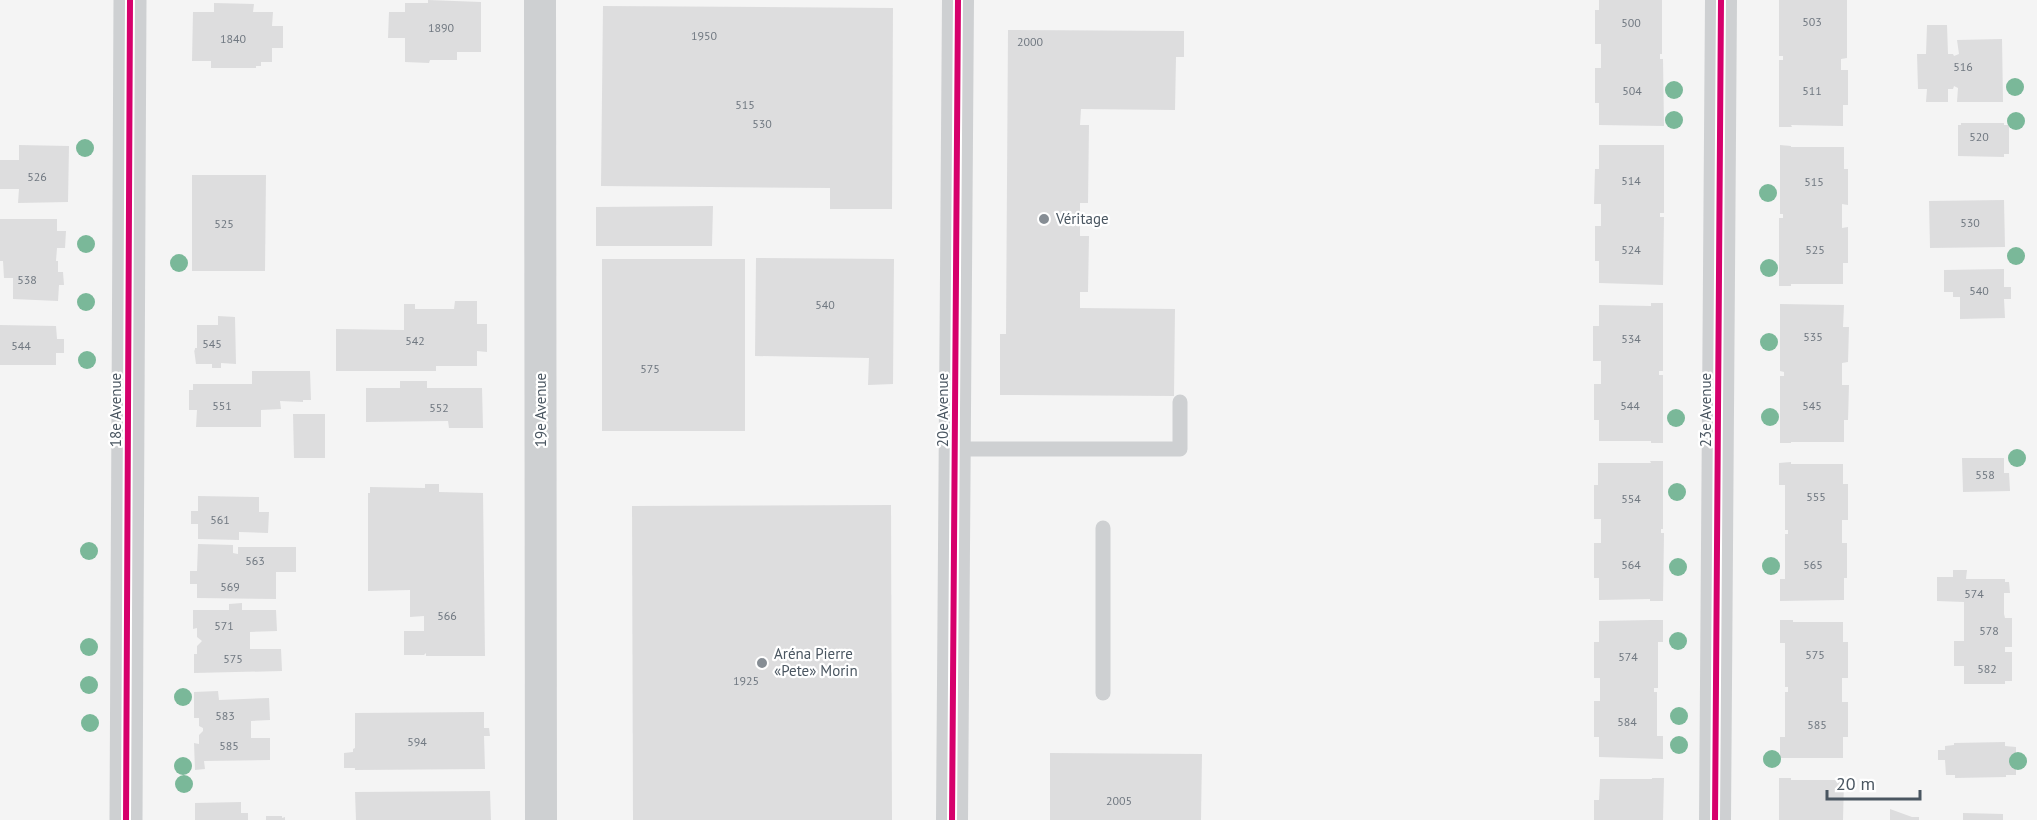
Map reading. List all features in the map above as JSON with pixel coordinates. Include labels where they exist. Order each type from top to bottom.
[{"type":"street","name":"18e Avenue","points":[[126,820],[130,0]]},
{"type":"street","name":"19e Avenue","points":[[540,0],[541,820]]},
{"type":"street","name":"20e Avenue","points":[[952,820],[958,0]]},
{"type":"street","name":"23e Avenue","points":[[1715,820],[1721,0]]},
{"type":"lane","points":[[955,449],[1180,450],[1180,402]]},
{"type":"lane","points":[[1103,528],[1103,693]]},
{"type":"building","points":[[428,0],[481,2],[481,52],[457,52],[457,60],[430,60],[429,63],[405,62],[405,38],[388,38],[389,12],[405,12],[405,3],[428,3]]},
{"type":"building","points":[[1599,0],[1662,0],[1662,54],[1660,54],[1660,59],[1663,59],[1664,126],[1599,125],[1599,103],[1595,103],[1595,68],[1601,68],[1601,44],[1595,44],[1595,10],[1599,10]]},
{"type":"building","points":[[1779,0],[1847,0],[1847,58],[1841,59],[1841,70],[1848,70],[1848,105],[1843,105],[1843,126],[1791,125],[1792,127],[1779,127],[1779,60],[1783,60],[1783,56],[1779,56]]},
{"type":"building","points":[[214,3],[254,4],[253,12],[273,12],[272,26],[283,26],[283,48],[272,48],[272,62],[261,62],[261,66],[256,66],[256,68],[211,68],[211,61],[192,61],[193,12],[214,12]]},
{"type":"building","points":[[603,6],[893,8],[892,209],[830,209],[830,188],[601,186]]},
{"type":"building","points":[[1927,25],[1947,25],[1948,54],[1954,56],[1959,54],[1957,40],[2002,39],[2003,102],[1957,102],[1958,88],[1954,86],[1953,89],[1948,89],[1948,102],[1926,102],[1927,89],[1918,89],[1917,54],[1926,54]]},
{"type":"building","name":"Véritage","points":[[1008,30],[1184,31],[1184,57],[1176,57],[1175,110],[1081,109],[1080,125],[1089,125],[1088,203],[1080,203],[1080,236],[1089,236],[1088,292],[1080,292],[1080,308],[1175,309],[1174,396],[1000,395],[1000,334],[1006,334]]},
{"type":"building","points":[[1961,123],[2009,125],[2009,154],[2004,154],[2004,157],[1958,156],[1958,125]]},
{"type":"building","points":[[19,145],[69,146],[68,202],[18,203],[19,189],[0,189],[0,160],[19,160]]},
{"type":"building","points":[[1599,145],[1664,145],[1664,213],[1660,213],[1660,217],[1664,217],[1663,285],[1599,283],[1599,261],[1595,261],[1595,226],[1601,226],[1601,204],[1594,204],[1595,169],[1599,169]]},
{"type":"building","points":[[1780,145],[1844,147],[1844,169],[1848,169],[1848,205],[1842,204],[1842,228],[1848,227],[1848,263],[1843,263],[1843,284],[1779,286],[1779,218],[1783,218],[1783,214],[1780,214]]},
{"type":"building","points":[[192,175],[266,175],[265,271],[192,271]]},
{"type":"building","points":[[2004,200],[2005,247],[1930,248],[1929,201]]},
{"type":"building","points":[[713,206],[712,246],[596,246],[596,207]]},
{"type":"building","points":[[0,219],[57,219],[57,231],[66,231],[65,248],[57,248],[58,272],[63,272],[64,285],[59,285],[58,301],[13,299],[13,278],[4,278],[3,261],[0,261]]},
{"type":"building","points":[[756,258],[894,259],[893,384],[868,385],[869,358],[755,356]]},
{"type":"building","points":[[602,259],[745,259],[745,431],[602,431]]},
{"type":"building","points":[[2004,269],[2004,287],[2011,287],[2011,299],[2004,299],[2005,318],[1960,319],[1960,297],[1953,297],[1953,292],[1944,292],[1944,270]]},
{"type":"building","points":[[455,301],[477,301],[477,324],[487,324],[487,352],[477,351],[477,366],[436,366],[436,371],[336,371],[336,329],[404,330],[404,304],[415,304],[415,309],[454,309]]},
{"type":"building","points":[[1651,303],[1663,303],[1663,371],[1659,371],[1659,375],[1663,375],[1663,443],[1599,441],[1599,420],[1594,420],[1594,384],[1601,384],[1601,361],[1593,361],[1593,326],[1599,326],[1599,305],[1651,306]]},
{"type":"building","points":[[1780,304],[1844,305],[1843,327],[1849,327],[1848,362],[1842,363],[1842,385],[1849,385],[1848,420],[1844,420],[1844,442],[1780,443],[1780,376],[1784,376],[1784,372],[1780,371]]},
{"type":"building","points":[[218,316],[235,317],[236,364],[221,363],[221,368],[212,368],[212,364],[196,364],[194,349],[195,351],[197,348],[197,325],[218,325]]},
{"type":"building","points":[[0,325],[56,326],[57,339],[64,339],[64,353],[56,353],[56,365],[0,365]]},
{"type":"building","points":[[252,371],[310,371],[311,400],[280,401],[281,409],[261,410],[261,427],[196,427],[197,410],[189,410],[189,390],[193,390],[193,384],[252,384]]},
{"type":"building","points":[[400,381],[427,381],[427,388],[482,388],[483,428],[449,428],[448,421],[366,422],[366,388],[400,388]]},
{"type":"building","points":[[293,414],[325,414],[325,458],[294,458]]},
{"type":"building","points":[[1962,458],[2004,458],[2004,473],[2009,473],[2010,491],[1963,492]]},
{"type":"building","points":[[1650,461],[1663,461],[1663,529],[1661,533],[1664,533],[1663,601],[1599,600],[1599,578],[1594,578],[1594,543],[1601,543],[1601,519],[1594,519],[1594,485],[1598,485],[1598,463],[1651,463]]},
{"type":"building","points":[[1791,462],[1791,464],[1843,464],[1843,484],[1848,484],[1848,520],[1842,520],[1842,543],[1847,543],[1847,578],[1844,578],[1844,600],[1780,601],[1780,579],[1785,579],[1785,534],[1788,534],[1788,530],[1785,530],[1785,485],[1779,485],[1779,463]]},
{"type":"building","points":[[425,484],[439,484],[439,492],[483,493],[485,656],[426,656],[426,653],[424,655],[404,655],[404,631],[424,631],[424,616],[410,617],[410,590],[368,591],[368,493],[370,493],[370,487],[425,488]]},
{"type":"building","points":[[198,496],[259,497],[259,512],[269,512],[268,533],[239,532],[239,540],[198,539],[198,524],[191,524],[191,511],[198,511]]},
{"type":"building","name":"Aréna Pierre «Pete» Morin","points":[[891,505],[892,820],[633,820],[632,506]]},
{"type":"building","points":[[198,544],[233,545],[233,553],[238,554],[238,547],[296,547],[296,572],[276,572],[276,599],[197,598],[197,584],[190,584],[190,571],[197,571]]},
{"type":"building","points":[[1953,570],[1967,570],[1966,579],[2005,579],[2005,582],[2009,582],[2010,593],[2004,593],[2004,614],[2005,618],[2012,618],[2012,647],[2005,647],[2005,652],[2012,652],[2012,681],[2005,681],[2005,684],[1964,684],[1964,666],[1954,666],[1954,641],[1964,641],[1964,602],[1937,601],[1937,577],[1953,577]]},
{"type":"building","points":[[242,603],[242,610],[276,610],[277,631],[250,632],[250,649],[281,649],[282,671],[194,673],[194,654],[197,654],[197,646],[202,641],[197,637],[197,628],[193,629],[193,610],[229,610],[229,604]]},
{"type":"building","points":[[1663,620],[1663,642],[1658,642],[1658,688],[1654,688],[1654,692],[1657,692],[1657,736],[1663,736],[1663,759],[1599,757],[1599,737],[1594,737],[1594,701],[1600,701],[1600,678],[1594,678],[1594,642],[1599,642],[1599,621]]},
{"type":"building","points":[[1780,620],[1843,622],[1843,642],[1848,642],[1848,678],[1842,678],[1842,702],[1848,702],[1848,737],[1843,737],[1843,758],[1780,758],[1780,737],[1785,737],[1785,692],[1788,692],[1788,687],[1785,687],[1785,643],[1780,643]]},
{"type":"building","points":[[218,691],[219,700],[269,698],[270,720],[251,721],[251,738],[270,738],[270,760],[204,761],[205,769],[195,770],[194,743],[199,744],[199,735],[203,728],[199,726],[199,718],[194,718],[194,692]]},
{"type":"building","points":[[484,712],[484,728],[489,728],[490,736],[484,736],[485,769],[355,770],[355,768],[344,768],[344,753],[353,752],[355,748],[355,713]]},
{"type":"building","points":[[2005,742],[2005,746],[2016,747],[2016,775],[1955,778],[1955,775],[1946,775],[1945,760],[1938,760],[1938,750],[1945,750],[1945,746],[1954,745],[1954,743]]},
{"type":"building","points":[[1050,753],[1202,754],[1201,820],[1050,820]]},
{"type":"building","points":[[1664,778],[1663,820],[1594,820],[1594,800],[1599,800],[1600,779]]},
{"type":"building","points":[[1779,778],[1844,780],[1843,820],[1779,820]]},
{"type":"building","points":[[490,791],[491,820],[356,820],[355,792]]},
{"type":"building","points":[[241,802],[241,813],[248,813],[248,820],[195,820],[195,803]]},
{"type":"building","points":[[1890,809],[1912,817],[1919,817],[1919,820],[1890,820]]},
{"type":"building","points":[[1963,813],[2003,814],[2003,820],[1963,820]]},
{"type":"building","points":[[266,816],[282,816],[285,820],[266,820]]},
{"type":"cycle path","points":[[126,820],[130,0]]},
{"type":"cycle path","points":[[952,820],[958,0]]},
{"type":"cycle path","points":[[1715,820],[1721,0]]},
{"type":"place","name":"Véritage","points":[[1044,219]]},
{"type":"place","name":"Aréna Pierre «Pete» Morin","points":[[762,663]]}]
